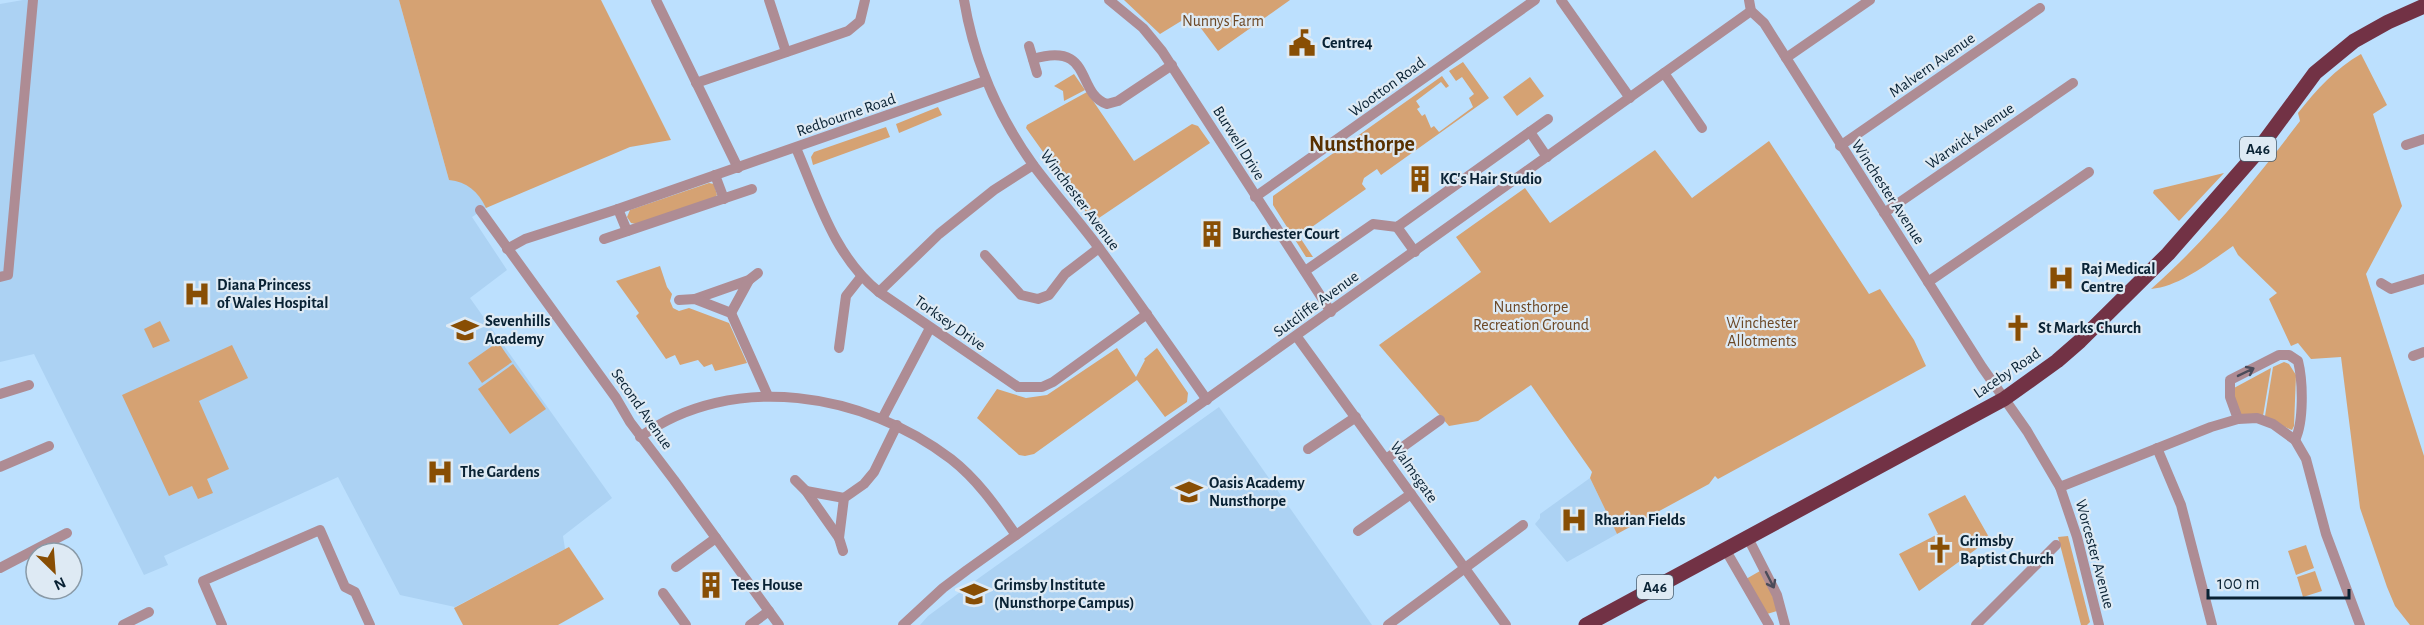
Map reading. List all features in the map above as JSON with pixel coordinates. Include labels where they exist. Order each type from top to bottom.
[{"type":"highway","name":"Laceby Road","points":[[1586,625],[2004,399],[2057,361],[2168,254],[2253,156],[2315,73],[2354,41],[2418,5]]},
{"type":"street","points":[[0,277],[8,274],[33,0]]},
{"type":"street","points":[[656,0],[738,168]]},
{"type":"street","points":[[769,0],[786,52]]},
{"type":"street","points":[[696,82],[848,31],[860,21],[865,0]]},
{"type":"street","name":"Winchester Avenue","points":[[964,0],[968,27],[985,81],[1033,165],[1099,248],[1207,400]]},
{"type":"street","name":"Burwell Drive","points":[[1109,0],[1155,41],[1331,312]]},
{"type":"street","name":"Wootton Road","points":[[1255,197],[1535,0]]},
{"type":"street","points":[[1561,0],[1630,98]]},
{"type":"street","points":[[1786,58],[1870,0]]},
{"type":"street","name":"Winchester Avenue","points":[[1750,6],[1764,23],[1840,146],[2004,399]]},
{"type":"street","name":"Sutcliffe Avenue","points":[[903,625],[943,588],[1630,98],[1750,6]]},
{"type":"street","name":"Malvern Avenue","points":[[1840,146],[2040,8]]},
{"type":"street","points":[[1029,46],[1037,73]]},
{"type":"street","points":[[1033,59],[1052,55],[1071,59],[1097,98],[1107,104],[1118,101],[1172,65]]},
{"type":"street","points":[[1664,73],[1702,128]]},
{"type":"street","name":"Redbourne Road","points":[[507,249],[525,239],[738,168],[985,81]]},
{"type":"street","name":"Warwick Avenue","points":[[1884,213],[2073,83]]},
{"type":"street","points":[[1305,271],[1373,224],[1396,227],[1548,119]]},
{"type":"street","points":[[1530,132],[1547,157]]},
{"type":"street","points":[[2406,145],[2424,139]]},
{"type":"street","name":"Torksey Drive","points":[[796,148],[834,237],[861,278],[1018,387],[1031,389],[1053,382],[1147,314]]},
{"type":"street","points":[[879,292],[939,234],[994,190],[1033,165]]},
{"type":"street","points":[[1928,282],[2089,172]]},
{"type":"street","points":[[715,175],[724,199]]},
{"type":"street","points":[[604,239],[752,189]]},
{"type":"street","points":[[618,209],[627,231]]},
{"type":"street","name":"Second Avenue","points":[[480,210],[610,389],[640,436],[779,625]]},
{"type":"street","points":[[1396,227],[1415,252]]},
{"type":"street","points":[[985,255],[1021,295],[1038,299],[1049,295],[1065,274],[1099,248]]},
{"type":"street","points":[[679,300],[695,299],[753,277],[731,313]]},
{"type":"street","points":[[839,348],[846,296],[861,278]]},
{"type":"street","points":[[2381,283],[2391,290],[2424,279]]},
{"type":"street","points":[[695,299],[731,313],[768,396]]},
{"type":"street","points":[[882,418],[930,328]]},
{"type":"street","name":"Walmsgate","points":[[1297,337],[1506,625]]},
{"type":"street","points":[[2412,356],[2424,352]]},
{"type":"street","points":[[2238,419],[2230,398],[2230,380],[2279,355],[2289,355],[2298,361],[2302,377],[2299,431],[2295,440]]},
{"type":"street","points":[[0,394],[29,385]]},
{"type":"street","points":[[640,436],[659,424],[704,405],[768,396],[832,403],[882,418],[897,425],[952,460],[978,485],[1016,535]]},
{"type":"street","name":"Worcester Avenue","points":[[2004,399],[2027,431],[2060,486],[2077,537],[2099,625]]},
{"type":"street","points":[[1308,449],[1356,417]]},
{"type":"street","points":[[2060,486],[2238,419],[2257,418],[2273,424],[2295,440],[2306,459],[2326,534],[2360,625]]},
{"type":"street","points":[[1386,459],[1440,420]]},
{"type":"street","points":[[806,491],[844,498],[864,484],[874,472],[897,425]]},
{"type":"street","points":[[0,467],[49,446]]},
{"type":"street","points":[[2157,448],[2181,505],[2212,625]]},
{"type":"street","points":[[795,480],[806,491],[839,538],[843,551]]},
{"type":"street","points":[[1358,531],[1411,494]]},
{"type":"street","points":[[839,538],[844,498]]},
{"type":"street","points":[[1388,625],[1523,525]]},
{"type":"street","points":[[222,625],[203,581],[320,530],[345,587],[356,592],[370,625]]},
{"type":"street","points":[[0,568],[67,533]]},
{"type":"street","points":[[676,567],[716,538]]},
{"type":"street","points":[[1725,549],[1768,624],[1784,621],[1777,595],[1748,538]]},
{"type":"street","points":[[1976,625],[2056,545]]},
{"type":"street","points":[[663,593],[686,625]]},
{"type":"street","points":[[750,625],[769,611]]},
{"type":"street","points":[[123,625],[149,612]]},
{"type":"shaded area","name":"Diana Princess of Wales Hospital","points":[[23,0],[399,0],[449,180],[461,181],[481,198],[486,208],[472,217],[507,270],[470,298],[612,498],[563,536],[565,549],[455,607],[400,595],[338,477],[164,556],[168,565],[144,575],[34,354],[0,362],[0,4]]},
{"type":"shaded area","name":"Oasis Academy Nunsthorpe","points":[[1219,407],[1372,625],[920,625],[928,616],[979,578]]},
{"type":"shaded area","name":"Rharian Fields","points":[[1590,478],[1617,534],[1567,562],[1535,524],[1540,514]]},
{"type":"green space","points":[[399,0],[601,0],[671,140],[630,147],[486,208],[471,188],[449,180]]},
{"type":"green space","name":"Nunnys Farm","points":[[1124,0],[1290,0],[1218,51],[1191,15],[1160,34]]},
{"type":"green space","points":[[2361,54],[2387,105],[2373,114],[2402,206],[2366,274],[2424,456],[2424,625],[2410,625],[2395,606],[2360,508],[2341,357],[2311,359],[2298,343],[2291,346],[2269,299],[2277,293],[2238,255],[2233,246],[2184,279],[2151,289],[2192,250],[2248,187],[2300,121],[2298,113],[2312,96],[2335,73]]},
{"type":"green space","points":[[1463,62],[1489,98],[1381,175],[1377,169],[1364,178],[1362,184],[1366,189],[1299,236],[1313,257],[1306,257],[1273,205],[1273,196],[1442,76],[1449,86],[1446,88],[1441,82],[1416,101],[1420,107],[1417,109],[1422,116],[1425,114],[1431,128],[1434,126],[1439,132],[1473,107],[1469,98],[1474,94],[1462,77],[1456,81],[1449,71]]},
{"type":"green space","points":[[1074,74],[1085,90],[1064,101],[1063,91],[1054,86]]},
{"type":"green space","points":[[1530,77],[1544,96],[1517,116],[1503,97]]},
{"type":"green space","points":[[1087,92],[1134,161],[1192,124],[1198,126],[1210,143],[1093,222],[1026,128],[1027,125]]},
{"type":"green space","points":[[938,107],[942,115],[899,133],[896,124]]},
{"type":"green space","points":[[886,127],[890,137],[813,165],[811,157],[814,152]]},
{"type":"green space","points":[[1769,141],[1869,294],[1880,289],[1914,340],[1926,366],[1718,479],[1715,476],[1709,484],[1617,534],[1590,478],[1592,472],[1531,385],[1478,421],[1449,426],[1379,345],[1481,272],[1456,237],[1525,188],[1550,223],[1655,150],[1692,198]]},
{"type":"green space","points":[[2224,173],[2179,221],[2153,193],[2154,190]]},
{"type":"green space","points":[[709,183],[714,184],[717,195],[715,197],[636,224],[631,223],[627,217],[630,210]]},
{"type":"green space","points":[[660,266],[667,287],[672,294],[670,301],[673,308],[679,311],[689,308],[729,323],[747,363],[715,371],[712,364],[704,367],[698,360],[680,365],[675,355],[666,359],[636,316],[639,313],[616,281]]},
{"type":"green space","points":[[160,321],[170,341],[153,348],[144,329]]},
{"type":"green space","points":[[498,342],[512,362],[482,383],[468,363]]},
{"type":"green space","points":[[232,345],[248,378],[199,401],[229,469],[207,479],[213,493],[198,499],[192,486],[169,496],[122,395]]},
{"type":"green space","points":[[1117,348],[1136,377],[1144,359],[1157,348],[1188,393],[1187,402],[1165,417],[1137,380],[1034,454],[1025,456],[1019,455],[977,418],[997,389],[1026,398],[1047,395]]},
{"type":"green space","points":[[2284,362],[2289,364],[2296,375],[2292,430],[2270,421],[2265,416],[2273,367]]},
{"type":"green space","points":[[513,364],[546,409],[510,434],[478,389]]},
{"type":"green space","points":[[2271,368],[2263,416],[2240,414],[2234,403],[2234,388]]},
{"type":"green space","points":[[1965,495],[1990,539],[1919,591],[1899,554],[1938,534],[1928,514]]},
{"type":"green space","points":[[2068,536],[2090,622],[2087,625],[2081,625],[2058,537]]},
{"type":"green space","points":[[2306,545],[2314,568],[2296,575],[2288,551]]},
{"type":"green space","points":[[569,547],[604,599],[558,625],[463,625],[454,608]]},
{"type":"green space","points":[[1760,571],[1771,590],[1777,611],[1767,614],[1746,579]]},
{"type":"green space","points":[[2315,571],[2322,591],[2303,597],[2297,577]]},
{"type":"place","name":"Centre4","points":[[1302,43]]},
{"type":"place","name":"KC's Hair Studio","points":[[1420,179]]},
{"type":"place","name":"Burchester Court","points":[[1212,234]]},
{"type":"place","name":"Raj Medical Centre","points":[[2061,278]]},
{"type":"place","name":"Diana Princess of Wales Hospital","points":[[197,294]]},
{"type":"place","name":"St Marks Church","points":[[2018,328]]},
{"type":"place","name":"Sevenhills Academy","points":[[465,330]]},
{"type":"place","name":"The Gardens","points":[[440,472]]},
{"type":"place","name":"Oasis Academy Nunsthorpe","points":[[1189,492]]},
{"type":"place","name":"Rharian Fields","points":[[1574,520]]},
{"type":"place","name":"Grimsby Baptist Church","points":[[1940,550]]},
{"type":"place","name":"Tees House","points":[[711,585]]},
{"type":"place","name":"Grimsby Institute (Nunsthorpe Campus)","points":[[974,594]]},
{"type":"district","name":"Nunsthorpe","points":[[1362,144]]},
{"type":"park label","name":"Nunsthorpe Recreation Ground","points":[[1531,316]]},
{"type":"park label","name":"Winchester Allotments","points":[[1762,332]]}]
